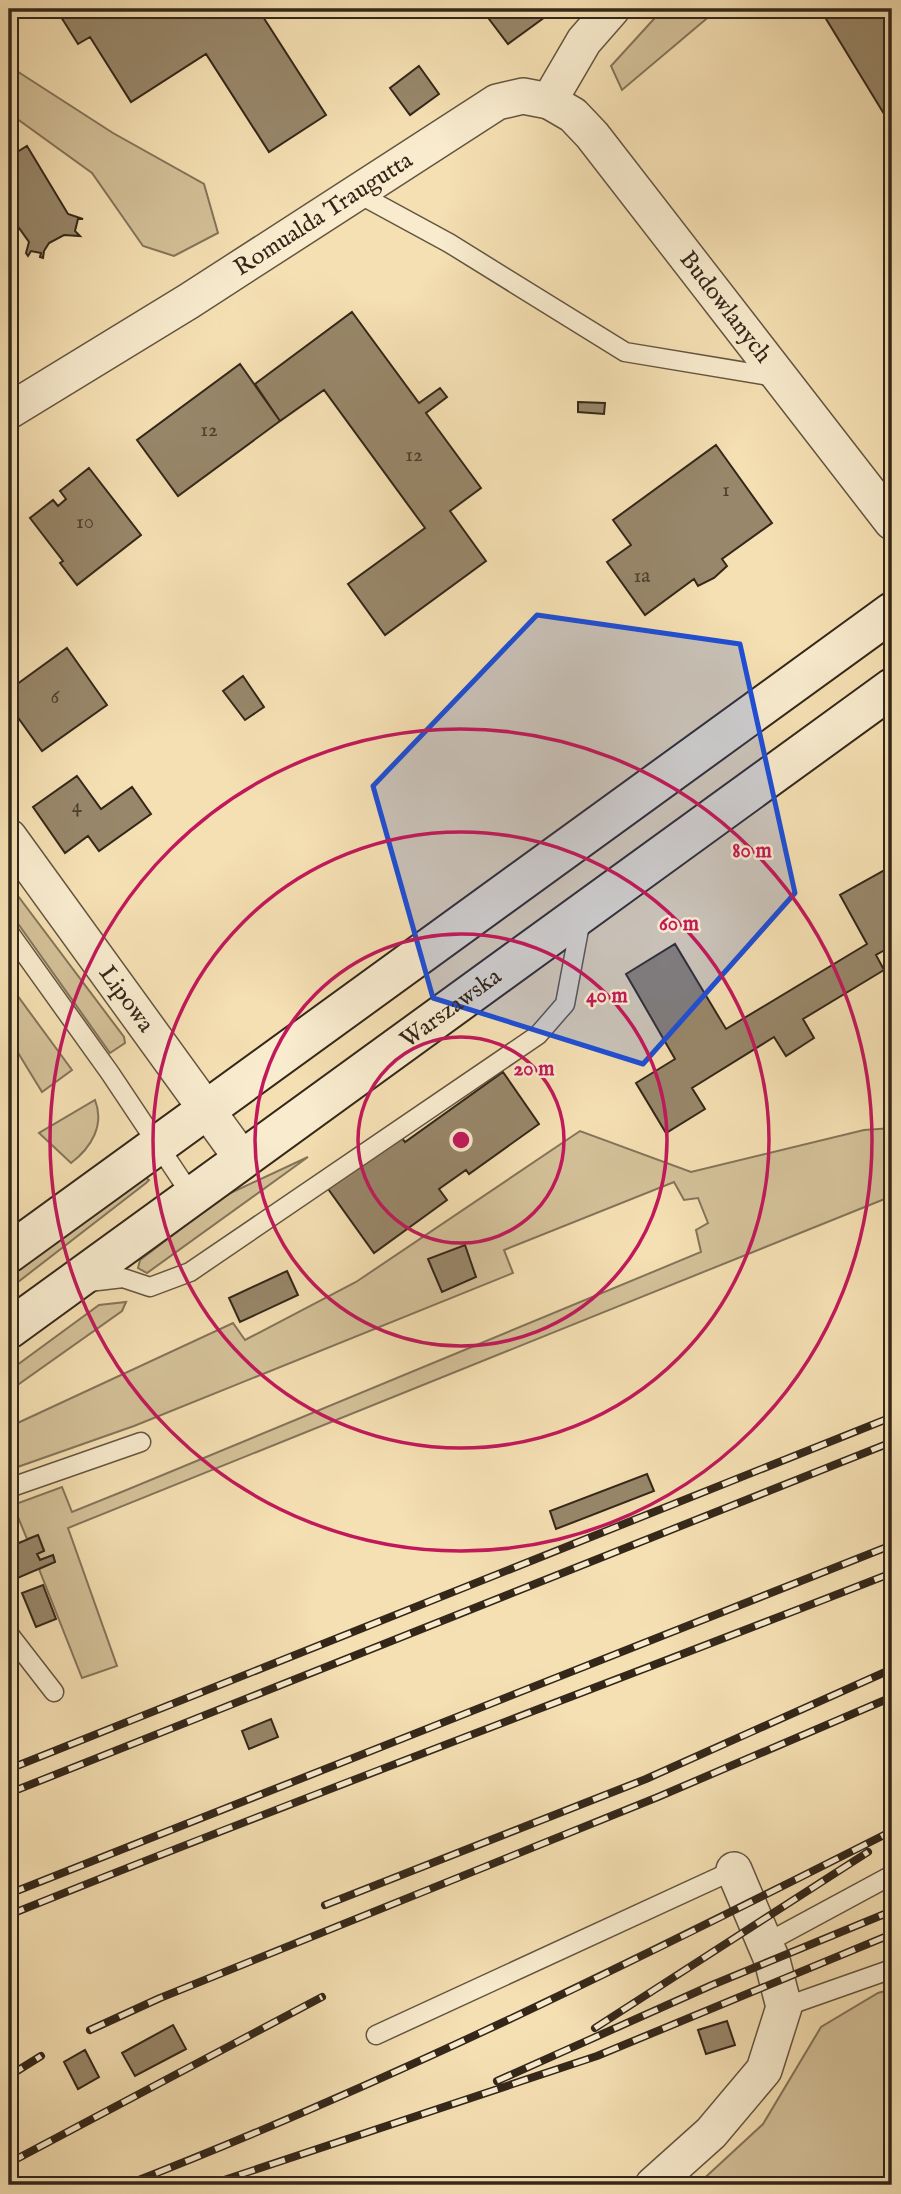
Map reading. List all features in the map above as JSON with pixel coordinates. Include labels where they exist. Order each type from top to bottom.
[{"type":"main road","points":[[9,1252],[892,612]]},
{"type":"main road","name":"Warszawska","points":[[9,1329],[892,688]]},
{"type":"street","points":[[549,101],[584,41],[612,9]]},
{"type":"street","name":"Romualda Traugutta","points":[[9,411],[189,301],[497,102],[523,96],[549,101]]},
{"type":"street","name":"Budowlanych","points":[[549,101],[573,115],[592,135],[892,522]]},
{"type":"street","name":"Lipowa","points":[[9,837],[243,1160]]},
{"type":"street","points":[[653,2185],[711,2133],[764,2070],[784,2007],[766,1943],[734,1870]]},
{"type":"lane","points":[[356,193],[449,243],[625,352],[779,377]]},
{"type":"lane","points":[[59,1292],[99,1279],[123,1278],[150,1287],[190,1272],[538,1035],[565,1004],[581,914]]},
{"type":"lane","points":[[9,932],[192,1196]]},
{"type":"lane","points":[[9,1488],[141,1442]]},
{"type":"lane","points":[[9,1634],[54,1692]]},
{"type":"lane","points":[[376,2035],[734,1870]]},
{"type":"lane","points":[[766,1943],[892,1875]]},
{"type":"lane","points":[[784,2007],[892,1969]]},
{"type":"highlighted area","points":[[537,615],[740,644],[795,893],[643,1064],[433,998],[373,786]]},
{"type":"shaded area","points":[[663,9],[718,9],[622,90],[611,66]]},
{"type":"shaded area","points":[[9,66],[113,133],[204,184],[218,233],[174,256],[143,246],[92,173],[9,113]]},
{"type":"shaded area","points":[[9,884],[124,1037],[125,1043],[110,1053],[9,911]]},
{"type":"shaded area","points":[[9,984],[72,1070],[42,1092],[9,1038]]},
{"type":"shaded area","points":[[95,1100],[98,1118],[94,1135],[85,1150],[71,1163],[39,1133]]},
{"type":"shaded area","points":[[892,1128],[892,1196],[68,1528],[117,1666],[82,1678],[39,1569],[55,1562],[53,1555],[40,1560],[37,1554],[44,1550],[38,1535],[27,1539],[13,1505],[62,1487],[72,1512],[124,1491],[701,1252],[696,1230],[708,1223],[698,1198],[684,1200],[674,1182],[504,1250],[513,1273],[134,1426],[9,1470],[9,1427],[233,1323],[245,1340],[356,1282],[580,1131],[691,1172],[864,1130]]},
{"type":"shaded area","points":[[308,1157],[147,1273],[138,1268],[140,1260],[224,1196]]},
{"type":"shaded area","points":[[145,1177],[149,1180],[146,1183],[9,1289],[9,1276]]},
{"type":"shaded area","points":[[126,1302],[122,1311],[9,1391],[9,1371],[99,1305]]},
{"type":"shaded area","points":[[892,1989],[892,2185],[697,2185],[763,2124],[821,2027],[878,1993]]},
{"type":"building","points":[[56,9],[258,9],[326,115],[269,152],[206,54],[131,102],[90,37],[78,44]]},
{"type":"building","points":[[495,9],[556,9],[508,44],[486,15]]},
{"type":"building","points":[[820,9],[892,9],[892,127]]},
{"type":"building","points":[[419,66],[439,94],[410,115],[390,88]]},
{"type":"building","points":[[27,146],[68,214],[83,219],[78,219],[75,231],[80,236],[64,235],[49,243],[43,258],[40,257],[41,253],[31,251],[28,256],[26,253],[29,242],[9,214],[9,157]]},
{"type":"building","points":[[352,312],[419,403],[440,388],[447,397],[426,413],[481,488],[450,511],[486,561],[385,635],[348,584],[425,528],[324,390],[280,421],[255,384]]},
{"type":"building","points":[[240,364],[280,421],[178,496],[137,440]]},
{"type":"building","points":[[578,402],[605,403],[604,414],[578,412]]},
{"type":"building","points":[[716,445],[772,523],[722,559],[727,566],[714,578],[698,586],[694,579],[645,615],[607,562],[631,545],[613,520]]},
{"type":"building","points":[[89,468],[141,535],[77,585],[60,563],[63,561],[30,518],[53,500],[58,506],[66,499],[60,491]]},
{"type":"building","points":[[67,648],[107,705],[42,751],[9,705],[9,690]]},
{"type":"building","points":[[243,676],[264,707],[245,720],[223,691]]},
{"type":"building","points":[[77,776],[101,809],[132,787],[151,814],[99,851],[88,836],[65,853],[33,807]]},
{"type":"building","points":[[892,866],[892,946],[876,955],[884,970],[803,1019],[814,1038],[786,1056],[774,1037],[692,1088],[705,1109],[666,1133],[636,1083],[675,1059],[626,974],[675,944],[726,1029],[867,944],[840,895]]},
{"type":"building","points":[[503,1072],[539,1124],[469,1174],[466,1170],[439,1189],[447,1200],[374,1253],[326,1186],[399,1134],[405,1142]]},
{"type":"building","points":[[465,1245],[476,1277],[442,1292],[428,1259]]},
{"type":"building","points":[[287,1271],[298,1295],[240,1322],[229,1298]]},
{"type":"building","points":[[647,1474],[654,1491],[556,1529],[550,1511]]},
{"type":"building","points":[[38,1535],[44,1551],[37,1554],[40,1560],[53,1555],[55,1562],[13,1580],[9,1570],[9,1547]]},
{"type":"building","points":[[43,1585],[56,1619],[36,1627],[22,1593]]},
{"type":"building","points":[[271,1719],[278,1737],[249,1749],[242,1731]]},
{"type":"building","points":[[727,2021],[735,2045],[706,2054],[698,2030]]},
{"type":"building","points":[[173,2025],[186,2049],[135,2076],[122,2053]]},
{"type":"building","points":[[85,2050],[99,2077],[78,2089],[64,2062]]},
{"type":"railway","points":[[9,1769],[892,1417]]},
{"type":"railway","points":[[9,1793],[892,1442]]},
{"type":"railway","points":[[9,1894],[892,1545]]},
{"type":"railway","points":[[9,1915],[892,1573]]},
{"type":"railway","points":[[325,1905],[646,1779],[892,1669]]},
{"type":"railway","points":[[90,2030],[160,1998],[658,1797],[892,1697]]},
{"type":"railway","points":[[126,2185],[224,2146],[418,2062],[609,1972],[892,1831]]},
{"type":"railway","points":[[595,2028],[868,1852]]},
{"type":"railway","points":[[497,2081],[712,1985],[892,1911]]},
{"type":"railway","points":[[209,2185],[597,2056],[892,1934]]},
{"type":"railway","points":[[9,2163],[322,1997]]},
{"type":"railway","points":[[9,2076],[41,2056]]},
{"type":"railway","points":[[352,2185],[358,2184]]}]
